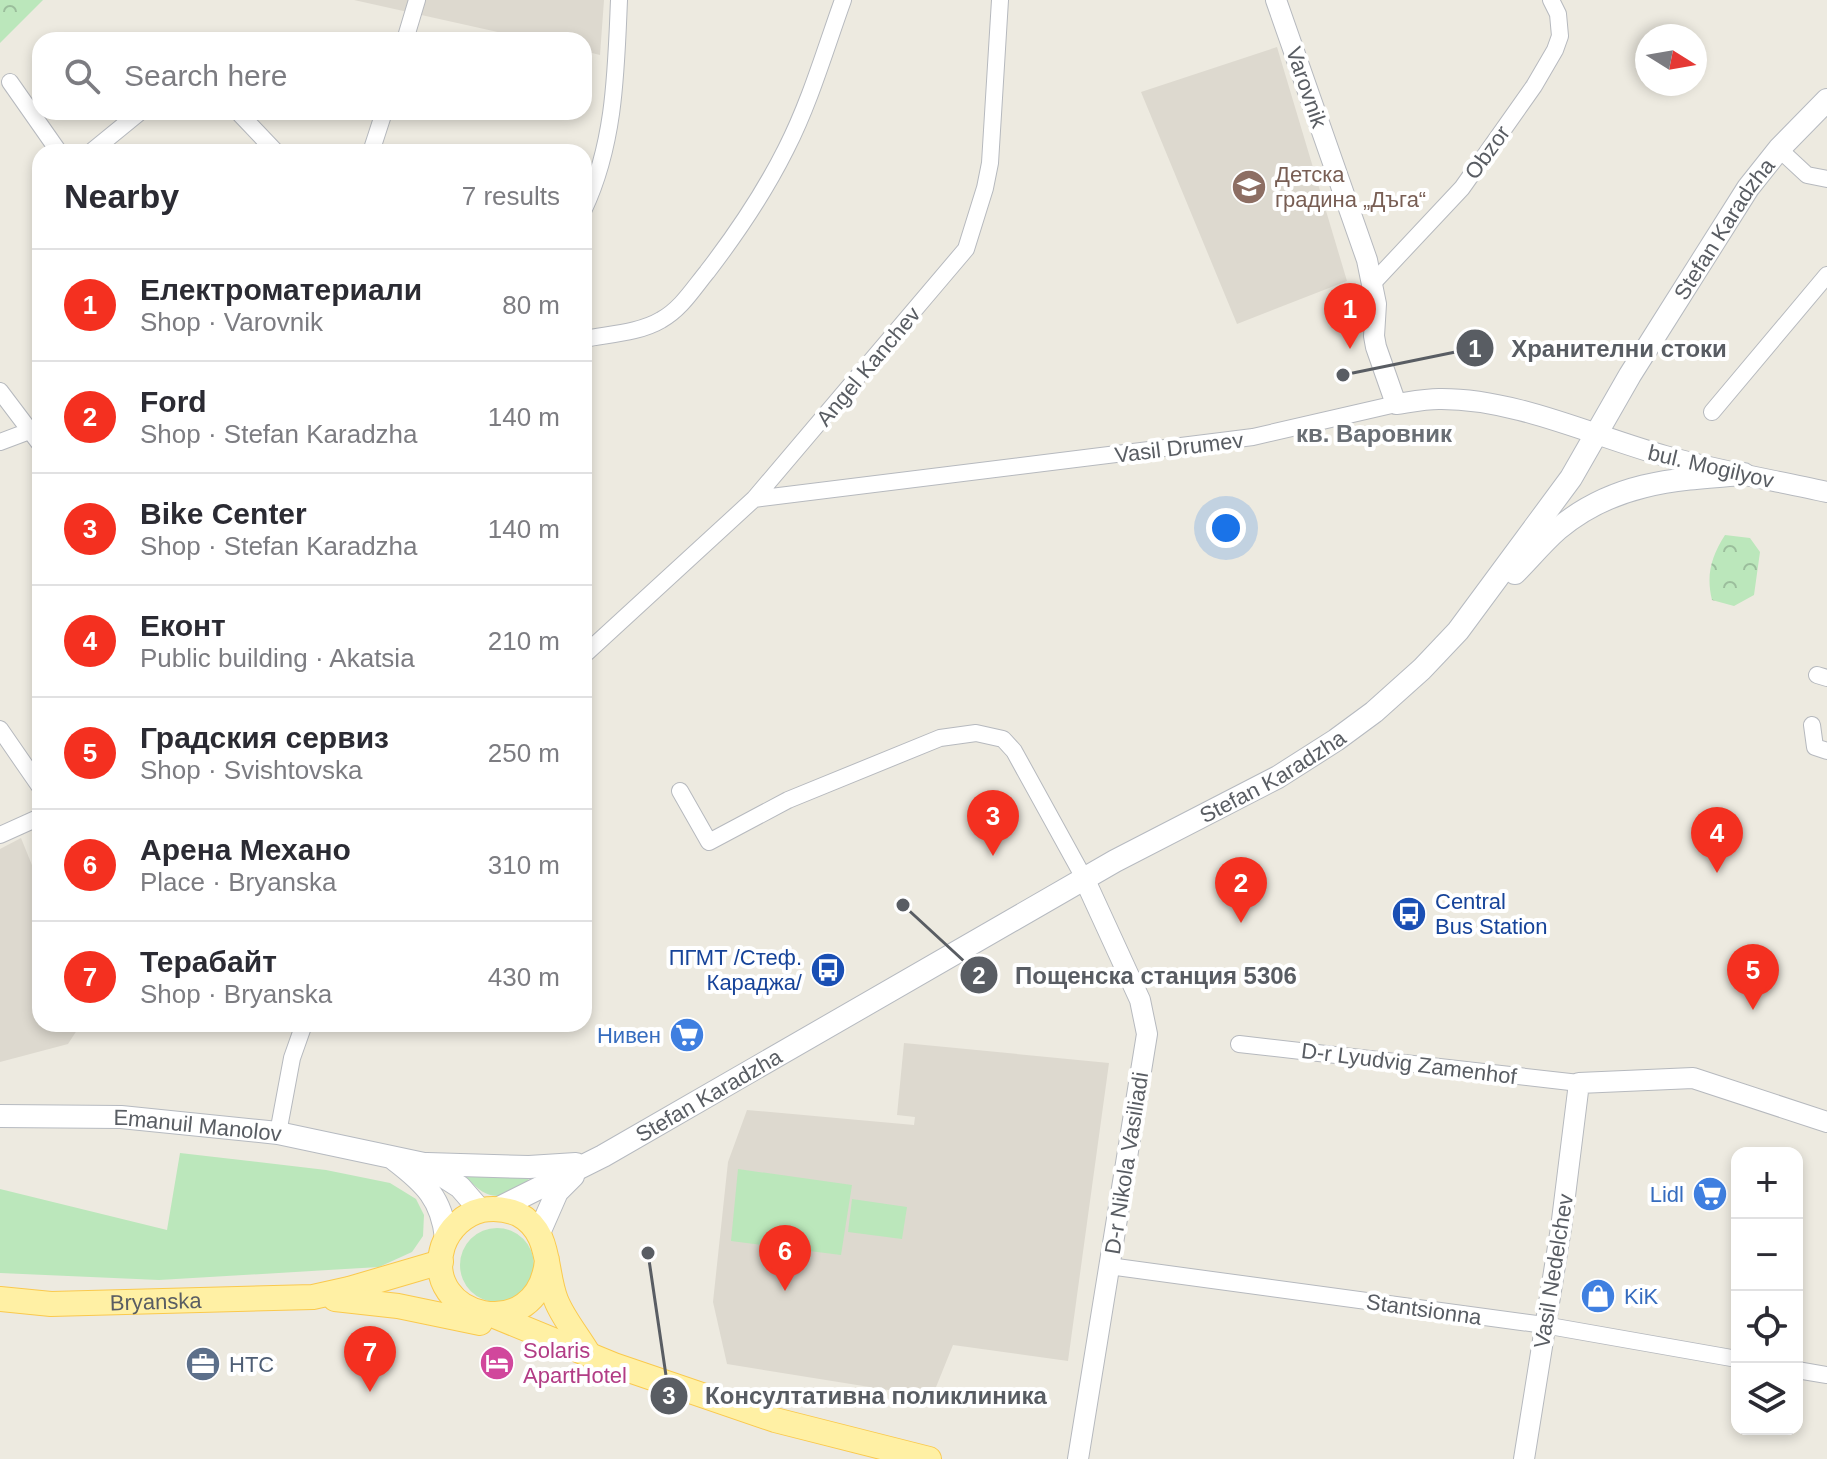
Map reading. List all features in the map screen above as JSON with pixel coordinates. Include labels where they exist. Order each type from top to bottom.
[{"type":"main road","name":"Stefan Karadzha","points":[[490,1209],[589,1163],[1084,878],[1278,777],[1336,740],[1393,695],[1458,631],[1571,478],[1630,375],[1748,188],[1779,149],[1827,100]]},
{"type":"main road","points":[[1458,631],[1558,530],[1596,504],[1653,483],[1744,474]]},
{"type":"main road","name":"Emanuil Manolov","points":[[0,1116],[121,1117],[278,1133],[424,1164],[490,1209]]},
{"type":"main road","name":"Emanuil Manolov","points":[[394,1159],[415,1175],[439,1204],[446,1238]]},
{"type":"main road","points":[[424,1164],[529,1167],[589,1163]]},
{"type":"main road","points":[[539,1233],[557,1192],[589,1163]]},
{"type":"main road","points":[[464,1306],[447,1287],[441,1262],[446,1238],[454,1226],[490,1209],[522,1216],[539,1233],[556,1301],[597,1357]]},
{"type":"main road","points":[[492,1315],[516,1310],[535,1295],[542,1284],[547,1260]]},
{"type":"main road","name":"Bryanska","points":[[313,1297],[441,1262]]},
{"type":"main road","points":[[349,1289],[464,1306],[597,1357]]},
{"type":"main road","name":"Bryanska","points":[[0,1299],[51,1304],[313,1297],[398,1306],[459,1318],[597,1357],[775,1420],[929,1459]]},
{"type":"street","points":[[407,32],[417,0]]},
{"type":"street","points":[[592,187],[615,102],[619,0]]},
{"type":"street","points":[[592,337],[660,321],[678,309],[719,256],[761,196],[787,148],[843,0]]},
{"type":"street","name":"Angel Kanchev","points":[[592,648],[754,499],[966,249],[990,163],[1000,0]]},
{"type":"street","name":"Varovnik","points":[[1276,0],[1367,260],[1376,304],[1374,336],[1396,404]]},
{"type":"street","name":"Obzor","points":[[1371,285],[1462,188],[1534,86],[1560,36],[1558,14],[1551,0]]},
{"type":"street","points":[[10,82],[32,113]]},
{"type":"street","points":[[37,120],[53,144]]},
{"type":"street","points":[[101,144],[130,120]]},
{"type":"street","points":[[246,120],[268,144]]},
{"type":"street","points":[[374,144],[381,120]]},
{"type":"street","points":[[1779,149],[1807,175],[1827,179]]},
{"type":"street","points":[[1712,412],[1820,294],[1827,275]]},
{"type":"street","points":[[0,391],[32,428]]},
{"type":"street","name":"Vasil Drumev","points":[[754,499],[1253,437],[1396,404],[1439,399],[1493,406],[1560,421],[1596,436]]},
{"type":"street","points":[[0,442],[32,435]]},
{"type":"street","name":"bul. Mogilyov","points":[[1596,436],[1669,457],[1827,492]]},
{"type":"street","points":[[1812,725],[1815,747],[1827,751]]},
{"type":"street","points":[[0,729],[32,775]]},
{"type":"street","points":[[680,791],[709,842],[788,800],[940,738],[976,733],[1003,739],[1014,751],[1084,878]]},
{"type":"street","points":[[0,835],[32,821]]},
{"type":"street","name":"D-r Nikola Vasiliadi","points":[[1078,1459],[1147,1034],[1140,1000],[1084,878]]},
{"type":"street","points":[[278,1133],[292,1058],[301,1032]]},
{"type":"street","name":"D-r Lyudvig Zamenhof","points":[[1239,1044],[1579,1083]]},
{"type":"street","points":[[1579,1083],[1693,1078],[1827,1122]]},
{"type":"street","name":"Vasil Nedelchev","points":[[1524,1459],[1561,1228],[1579,1083]]},
{"type":"street","name":"Stantsionna","points":[[1109,1266],[1544,1325],[1731,1358]]},
{"type":"street","points":[[1803,1371],[1827,1375]]},
{"type":"shaded area","points":[[354,0],[604,0],[600,55],[592,53],[592,32],[498,32]]},
{"type":"shaded area","name":"Детска градина „Дъга“","points":[[1277,47],[1347,281],[1237,324],[1141,92]]},
{"type":"shaded area","points":[[21,838],[32,865],[32,1032],[76,1032],[68,1044],[0,1062],[0,849]]},
{"type":"shaded area","points":[[904,1043],[1109,1063],[1068,1361],[953,1345],[932,1397],[727,1364],[713,1302],[728,1162],[747,1110],[914,1125],[915,1117],[897,1115]]},
{"type":"green space","points":[[0,0],[43,0],[0,43]]},
{"type":"green space","points":[[1725,535],[1750,538],[1760,552],[1754,595],[1734,606],[1712,600],[1710,591],[1711,566]]},
{"type":"green space","points":[[180,1153],[326,1170],[390,1183],[416,1199],[424,1215],[423,1236],[412,1252],[379,1267],[159,1280],[0,1273],[0,1189],[167,1230]]},
{"type":"green space","points":[[738,1169],[852,1185],[841,1255],[731,1241]]},
{"type":"green space","points":[[465,1176],[531,1176],[518,1194],[501,1196],[483,1192]]},
{"type":"green space","points":[[852,1199],[907,1207],[902,1239],[848,1232]]},
{"type":"green space","points":[[497,1228],[518,1234],[528,1244],[534,1265],[528,1286],[518,1296],[497,1302],[476,1296],[466,1286],[460,1265],[466,1244],[476,1234]]},
{"type":"place","name":"Детска градина „Дъга“","points":[[1249,187]]},
{"type":"place","name":"Електроматериали","points":[[1350,349]]},
{"type":"place","name":"Хранителни стоки","points":[[1343,375]]},
{"type":"place","name":"Bike Center","points":[[993,856]]},
{"type":"place","name":"Еконт","points":[[1717,873]]},
{"type":"place","name":"Пощенска станция 5306","points":[[903,905]]},
{"type":"place","name":"Central Bus Station","points":[[1409,914]]},
{"type":"place","name":"Ford","points":[[1241,923]]},
{"type":"place","name":"ПГМТ /Стеф. Караджа/","points":[[828,970]]},
{"type":"place","name":"Градския сервиз","points":[[1753,1010]]},
{"type":"place","name":"Нивен","points":[[687,1035]]},
{"type":"place","name":"Lidl","points":[[1710,1194]]},
{"type":"place","name":"Консултативна поликлиника","points":[[648,1253]]},
{"type":"place","name":"Арена Механо","points":[[785,1291]]},
{"type":"place","name":"KiK","points":[[1598,1296]]},
{"type":"place","name":"Solaris ApartHotel","points":[[497,1363]]},
{"type":"place","name":"НТС","points":[[203,1364]]},
{"type":"place","name":"Терабайт","points":[[370,1392]]},
{"type":"district","name":"кв. Варовник","points":[[1374,434]]}]
